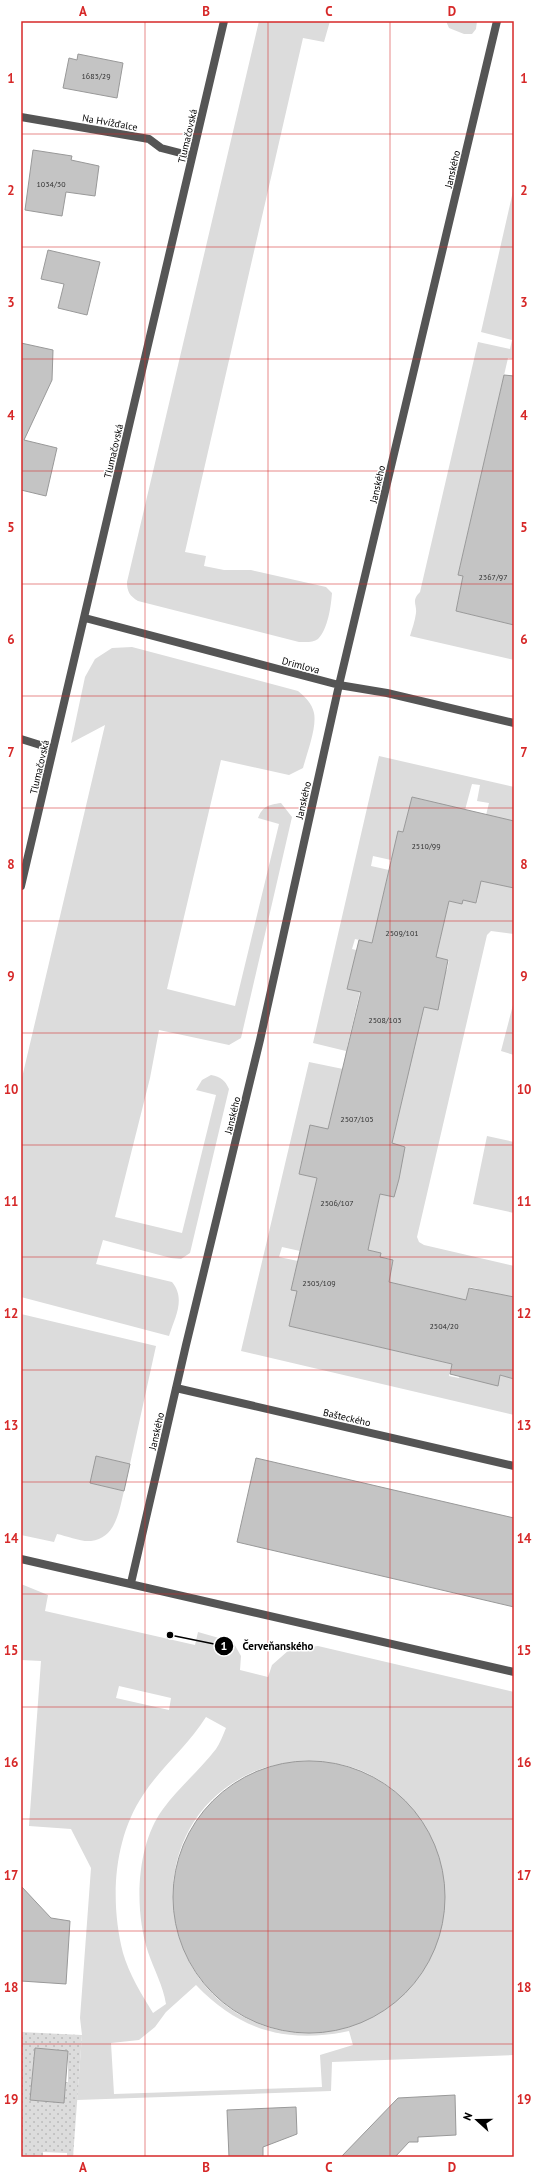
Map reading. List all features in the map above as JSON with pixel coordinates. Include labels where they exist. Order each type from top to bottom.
[{"type":"street","name":"Tlumačovská","points":[[21,886],[224,21]]},
{"type":"street","name":"Janského","points":[[131,1583],[258,1047],[338,685],[497,21]]},
{"type":"street","name":"Na Hvížďalce","points":[[21,117],[149,139],[161,148],[192,156]]},
{"type":"street","name":"Drimlova","points":[[85,618],[338,685],[387,693],[514,723]]},
{"type":"street","points":[[21,739],[53,749]]},
{"type":"street","name":"Bašteckého","points":[[176,1388],[514,1466]]},
{"type":"street","points":[[21,1559],[514,1672]]},
{"type":"shaded area","points":[[259,21],[330,21],[324,42],[303,38],[185,552],[206,556],[204,566],[224,570],[251,570],[326,587],[332,593],[327,623],[318,639],[309,642],[299,642],[138,601],[130,593],[127,585]]},
{"type":"shaded area","points":[[446,21],[477,21],[476,29],[472,34],[464,34],[449,28]]},
{"type":"shaded area","points":[[514,187],[514,359],[508,358],[458,575],[463,576],[456,611],[514,625],[514,660],[410,636],[416,613],[415,600],[420,592],[478,342],[510,349],[512,340],[481,332]]},
{"type":"shaded area","points":[[132,647],[298,691],[310,703],[315,719],[313,733],[303,768],[289,775],[221,760],[167,989],[235,1006],[279,824],[258,818],[266,807],[281,803],[292,817],[241,1038],[229,1045],[159,1030],[150,1078],[115,1217],[182,1233],[216,1095],[196,1090],[202,1080],[211,1075],[220,1078],[226,1083],[229,1089],[190,1253],[181,1259],[171,1258],[103,1240],[96,1264],[172,1282],[176,1288],[179,1302],[169,1336],[21,1297],[21,1082],[105,725],[71,743],[85,677],[95,659],[112,648]]},
{"type":"shaded area","points":[[379,756],[514,787],[514,821],[486,815],[489,803],[477,801],[480,785],[472,784],[465,810],[412,797],[403,832],[391,860],[373,856],[371,866],[389,870],[372,943],[355,939],[352,949],[369,953],[347,1048],[410,1063],[424,1007],[438,1010],[433,967],[447,970],[449,960],[436,957],[449,901],[461,904],[463,900],[477,903],[478,894],[465,891],[477,880],[514,888],[514,934],[491,931],[487,935],[417,1237],[419,1242],[424,1245],[514,1266],[514,1297],[475,1302],[478,1289],[469,1287],[466,1300],[383,1281],[391,1269],[393,1260],[380,1257],[381,1253],[368,1250],[380,1194],[403,1156],[405,1147],[392,1143],[405,1088],[328,1129],[301,1164],[299,1174],[317,1178],[300,1251],[282,1247],[279,1257],[298,1261],[291,1290],[297,1291],[289,1326],[452,1364],[449,1376],[459,1378],[462,1366],[498,1385],[500,1375],[514,1379],[514,1415],[241,1351],[309,1062],[343,1069],[346,1051],[313,1043]]},
{"type":"shaded area","points":[[514,1001],[514,1055],[501,1051]]},
{"type":"shaded area","points":[[487,1136],[514,1142],[514,1213],[473,1204]]},
{"type":"shaded area","points":[[21,1314],[156,1346],[130,1464],[97,1456],[90,1483],[124,1491],[115,1522],[106,1535],[99,1539],[83,1541],[57,1534],[54,1542],[21,1535]]},
{"type":"shaded area","points":[[21,1584],[48,1595],[45,1611],[195,1645],[198,1632],[233,1642],[241,1656],[240,1670],[268,1677],[272,1665],[289,1650],[318,1646],[514,1692],[514,2055],[332,2062],[331,2091],[77,2100],[82,2035],[80,2018],[91,1868],[71,1829],[29,1826],[41,1661],[21,1660]],"holes":[[[119,1686],[171,1698],[169,1710],[116,1698]],[[206,1717],[226,1728],[216,1749],[163,1809],[154,1824],[147,1841],[143,1859],[139,1898],[141,1917],[148,1952],[163,1990],[166,2004],[153,2013],[136,1984],[123,1953],[116,1913],[117,1872],[120,1851],[125,1832],[143,1795],[158,1775],[199,1728]],[[305,1761],[340,1764],[360,1770],[376,1778],[391,1789],[405,1801],[427,1830],[435,1846],[443,1882],[444,1899],[439,1933],[434,1949],[417,1979],[406,1992],[381,2011],[355,2024],[328,2032],[299,2033],[284,2031],[241,2015],[208,1988],[185,1953],[174,1914],[175,1872],[187,1833],[213,1799],[257,1770]],[[196,1985],[213,2001],[230,2013],[248,2023],[266,2030],[306,2036],[327,2035],[349,2031],[353,2045],[320,2055],[322,2087],[114,2094],[111,2043],[139,2040],[155,2027],[166,2012]]]},
{"type":"shaded area","points":[[21,2032],[82,2035],[73,2157],[67,2157],[67,2153],[43,2152],[43,2157],[21,2157]],"holes":[[[35,2048],[68,2051],[68,2082],[66,2082],[64,2103],[30,2100]]]},
{"type":"building","points":[[78,54],[123,63],[117,98],[63,88],[69,58],[77,60]]},
{"type":"building","points":[[33,150],[72,156],[71,160],[99,166],[95,196],[66,192],[62,216],[25,210]]},
{"type":"building","points":[[48,250],[100,262],[87,315],[58,308],[64,284],[41,279]]},
{"type":"building","points":[[21,343],[53,350],[52,380],[24,440],[57,448],[46,496],[21,490]]},
{"type":"building","points":[[504,375],[514,376],[514,625],[456,611],[463,576],[458,575]]},
{"type":"building","points":[[412,797],[514,821],[514,888],[481,881],[476,903],[463,900],[462,904],[449,901],[436,957],[448,960],[438,1010],[424,1007],[392,1143],[405,1147],[399,1179],[394,1197],[380,1194],[368,1250],[381,1253],[380,1257],[393,1260],[389,1282],[466,1300],[469,1288],[514,1297],[514,1379],[500,1375],[498,1386],[450,1374],[452,1364],[289,1326],[297,1291],[291,1290],[317,1178],[299,1174],[310,1125],[328,1129],[361,992],[347,989],[359,940],[372,943],[398,831],[403,832]]},
{"type":"building","points":[[96,1456],[130,1464],[124,1491],[90,1483]]},
{"type":"building","points":[[256,1458],[514,1518],[514,1607],[237,1542]]},
{"type":"building","points":[[309,1761],[336,1764],[361,1771],[385,1784],[405,1801],[422,1821],[435,1845],[442,1870],[445,1897],[442,1924],[435,1949],[422,1973],[405,1993],[385,2010],[361,2023],[336,2030],[309,2033],[282,2030],[257,2023],[233,2010],[213,1993],[196,1973],[183,1949],[176,1924],[173,1897],[176,1870],[183,1845],[196,1821],[213,1801],[233,1784],[257,1771],[282,1764]]},
{"type":"building","points":[[21,1886],[51,1918],[70,1921],[66,1984],[21,1981]]},
{"type":"building","points":[[35,2048],[68,2051],[64,2103],[30,2100]]},
{"type":"building","points":[[455,2095],[456,2135],[418,2137],[418,2142],[409,2142],[395,2157],[341,2157],[398,2098]]},
{"type":"building","points":[[296,2107],[297,2134],[263,2147],[263,2157],[229,2157],[227,2110]]},
{"type":"place","name":"Červeňanského","points":[[170,1635]]}]
